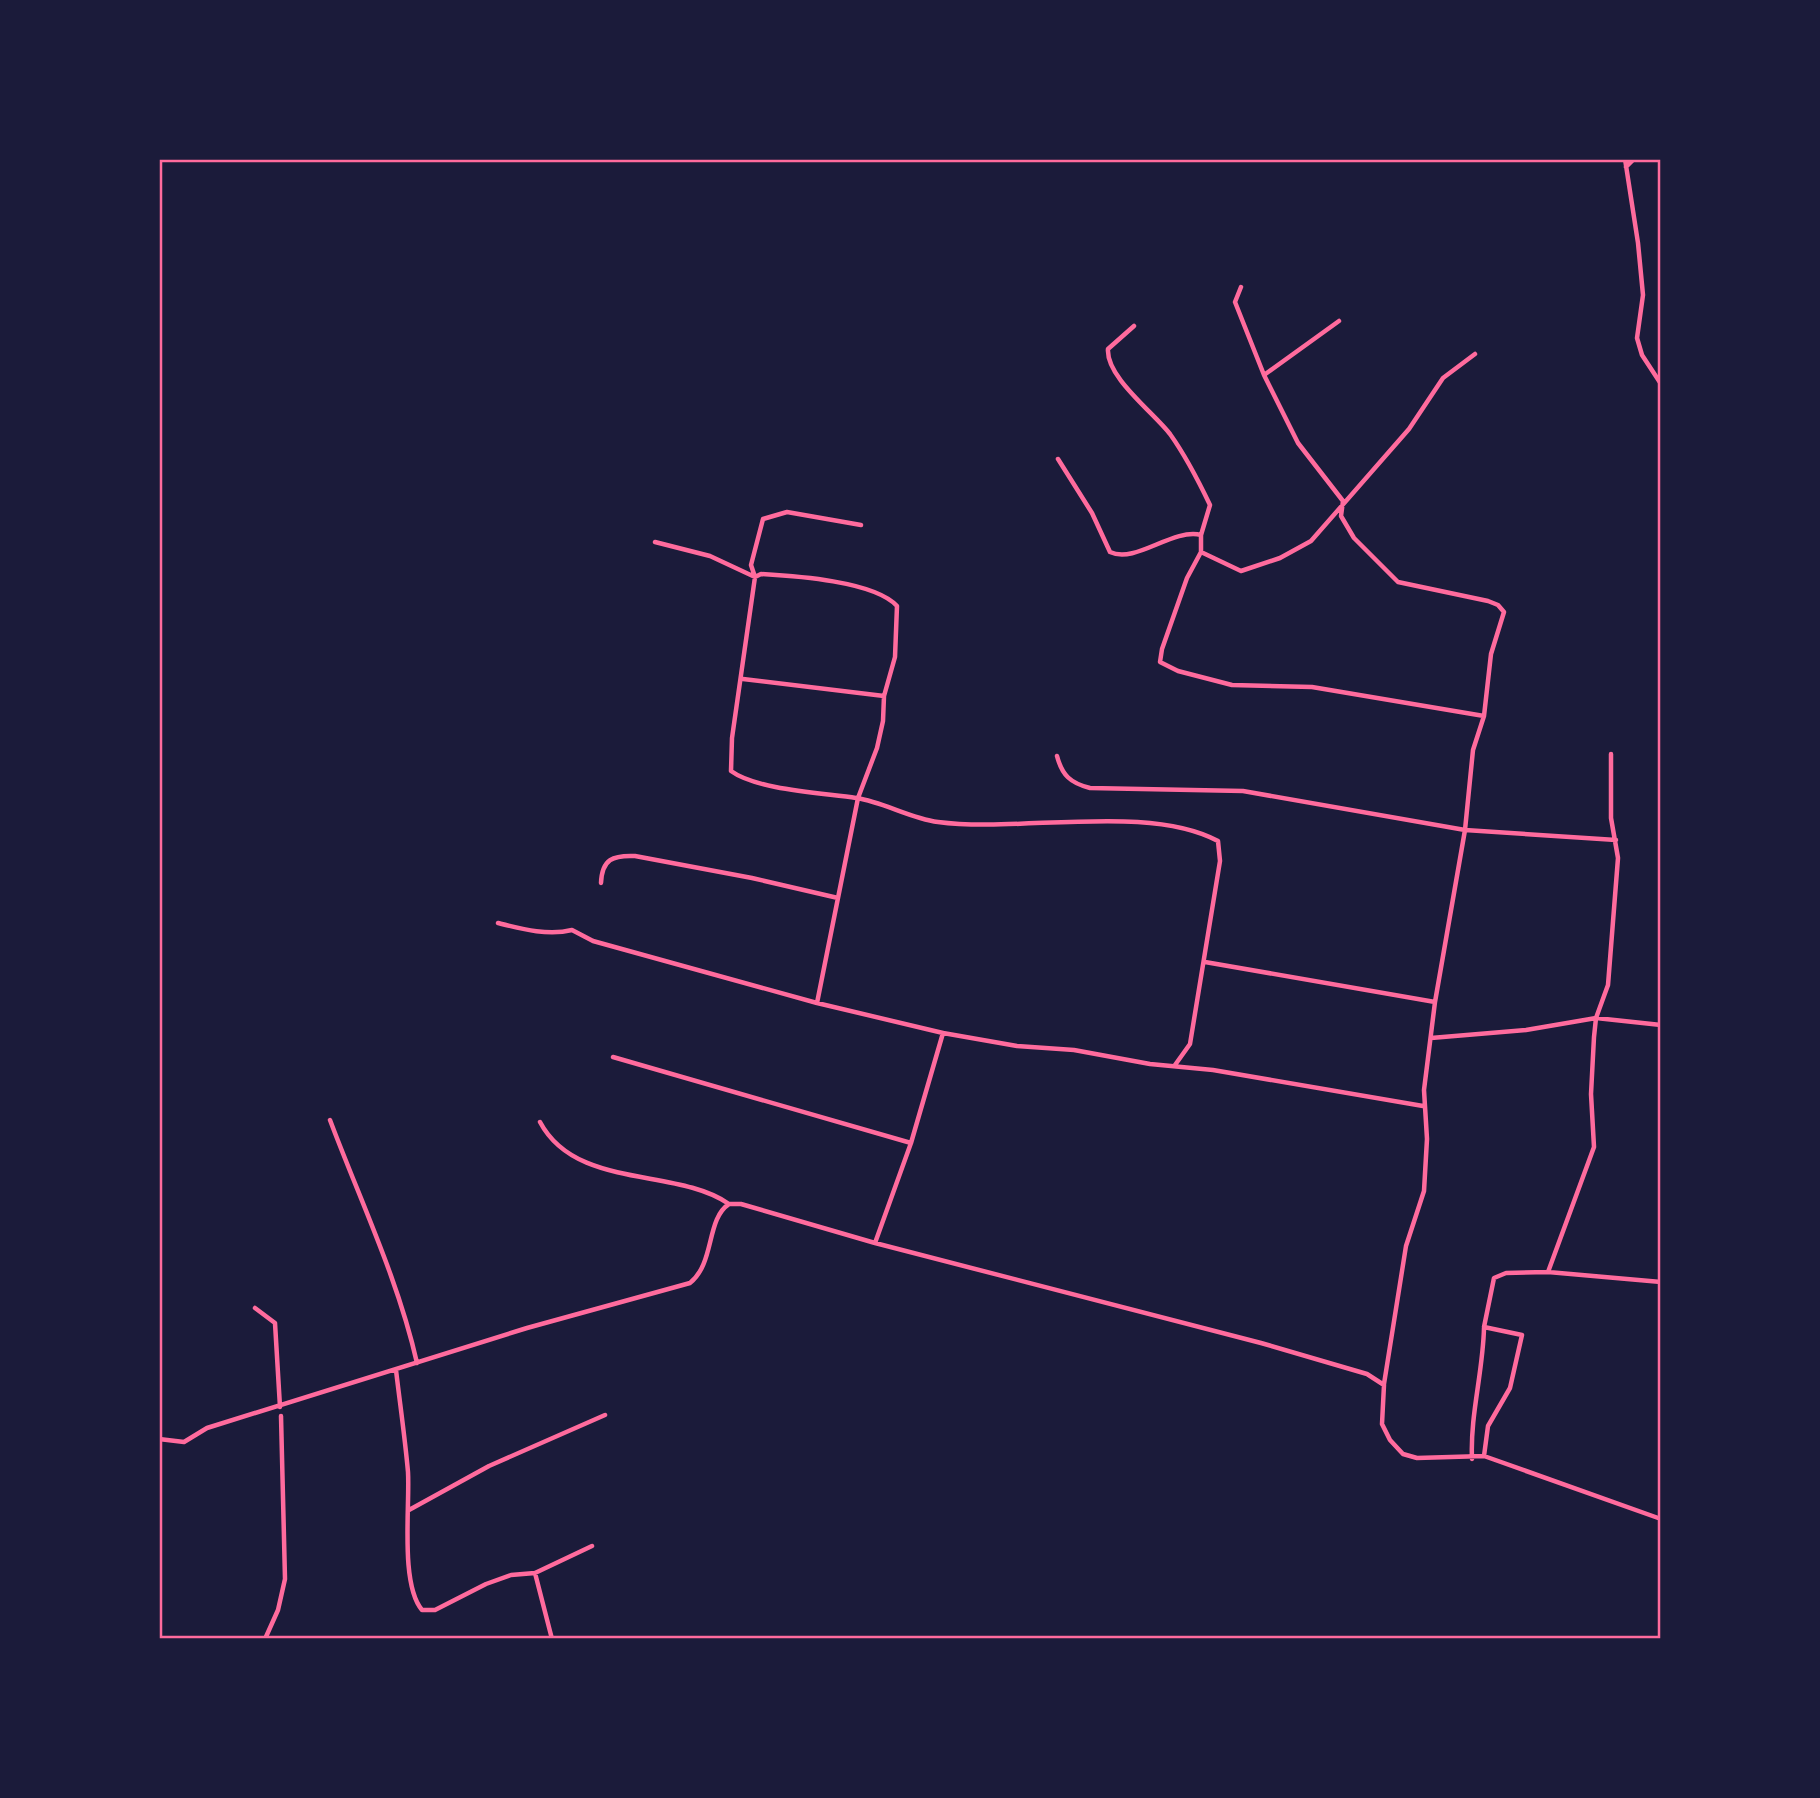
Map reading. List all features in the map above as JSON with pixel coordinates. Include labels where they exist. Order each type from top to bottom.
[{"type":"street","points":[[1625,159],[1643,295],[1637,338],[1642,355],[1661,384]]},
{"type":"street","points":[[1626,168],[1634,159]]},
{"type":"street","points":[[1241,287],[1235,302],[1264,375],[1298,443],[1343,501],[1343,521],[1354,538],[1398,582],[1488,601],[1504,612],[1492,654],[1484,716],[1473,750],[1465,830],[1435,1002],[1423,1106],[1427,1139],[1424,1191],[1406,1246],[1384,1385],[1382,1424],[1398,1450],[1410,1457],[1485,1457],[1661,1519]]},
{"type":"street","points":[[1264,375],[1339,321]]},
{"type":"street","points":[[1134,327],[1108,349],[1107,360],[1127,388],[1172,437],[1210,505],[1201,535],[1202,552],[1187,578],[1160,662],[1166,667],[1232,685],[1312,687],[1484,716]]},
{"type":"street","points":[[1202,552],[1233,568],[1251,570],[1298,550],[1311,541],[1343,501],[1409,429],[1443,378],[1475,354]]},
{"type":"street","points":[[1058,459],[1092,513],[1110,552],[1115,555],[1142,550],[1178,535],[1201,535]]},
{"type":"street","points":[[862,524],[787,513],[763,519],[751,565],[755,577],[743,679],[732,738],[731,771],[750,780],[823,795],[858,798],[907,816],[938,822],[1048,824],[1115,821],[1204,833],[1218,841],[1221,851],[1190,1044],[1175,1065]]},
{"type":"street","points":[[655,542],[710,556],[755,577],[768,574],[870,590],[890,598],[897,606],[896,645],[884,696],[877,748],[858,798],[817,1003]]},
{"type":"street","points":[[743,679],[884,696]]},
{"type":"street","points":[[1548,1272],[1594,1147],[1591,1094],[1597,1018],[1608,985],[1618,858],[1611,818],[1611,754]]},
{"type":"street","points":[[1057,756],[1061,772],[1067,778],[1090,788],[1243,791],[1465,830],[1616,840]]},
{"type":"street","points":[[601,883],[601,869],[608,859],[616,855],[635,856],[752,878],[838,898]]},
{"type":"street","points":[[498,923],[528,931],[561,933],[572,930],[593,941],[817,1003],[943,1033],[1017,1046],[1074,1050],[1150,1064],[1175,1065],[1423,1106]]},
{"type":"street","points":[[1205,962],[1435,1002]]},
{"type":"street","points":[[1431,1038],[1526,1030],[1597,1018],[1661,1025]]},
{"type":"street","points":[[875,1244],[911,1143],[943,1033]]},
{"type":"street","points":[[613,1057],[911,1143]]},
{"type":"street","points":[[330,1120],[381,1256],[399,1293],[417,1363]]},
{"type":"street","points":[[540,1122],[555,1143],[572,1156],[609,1169],[706,1193],[729,1204],[741,1204],[875,1244],[1261,1343],[1367,1374],[1384,1385]]},
{"type":"street","points":[[159,1439],[184,1442],[207,1428],[690,1283],[705,1265],[719,1213],[729,1204]]},
{"type":"street","points":[[1472,1459],[1472,1432],[1483,1361],[1484,1327],[1494,1278],[1506,1273],[1548,1272],[1661,1282]]},
{"type":"street","points":[[256,1308],[275,1323],[280,1407]]},
{"type":"street","points":[[1484,1327],[1522,1335],[1510,1388],[1488,1426],[1485,1457]]},
{"type":"street","points":[[396,1370],[409,1510],[410,1567],[415,1596],[422,1610],[435,1610],[511,1575],[535,1573],[592,1546]]},
{"type":"street","points":[[409,1510],[489,1466],[605,1415]]},
{"type":"street","points":[[265,1639],[278,1610],[285,1579],[281,1416]]},
{"type":"street","points":[[535,1573],[552,1639]]}]
